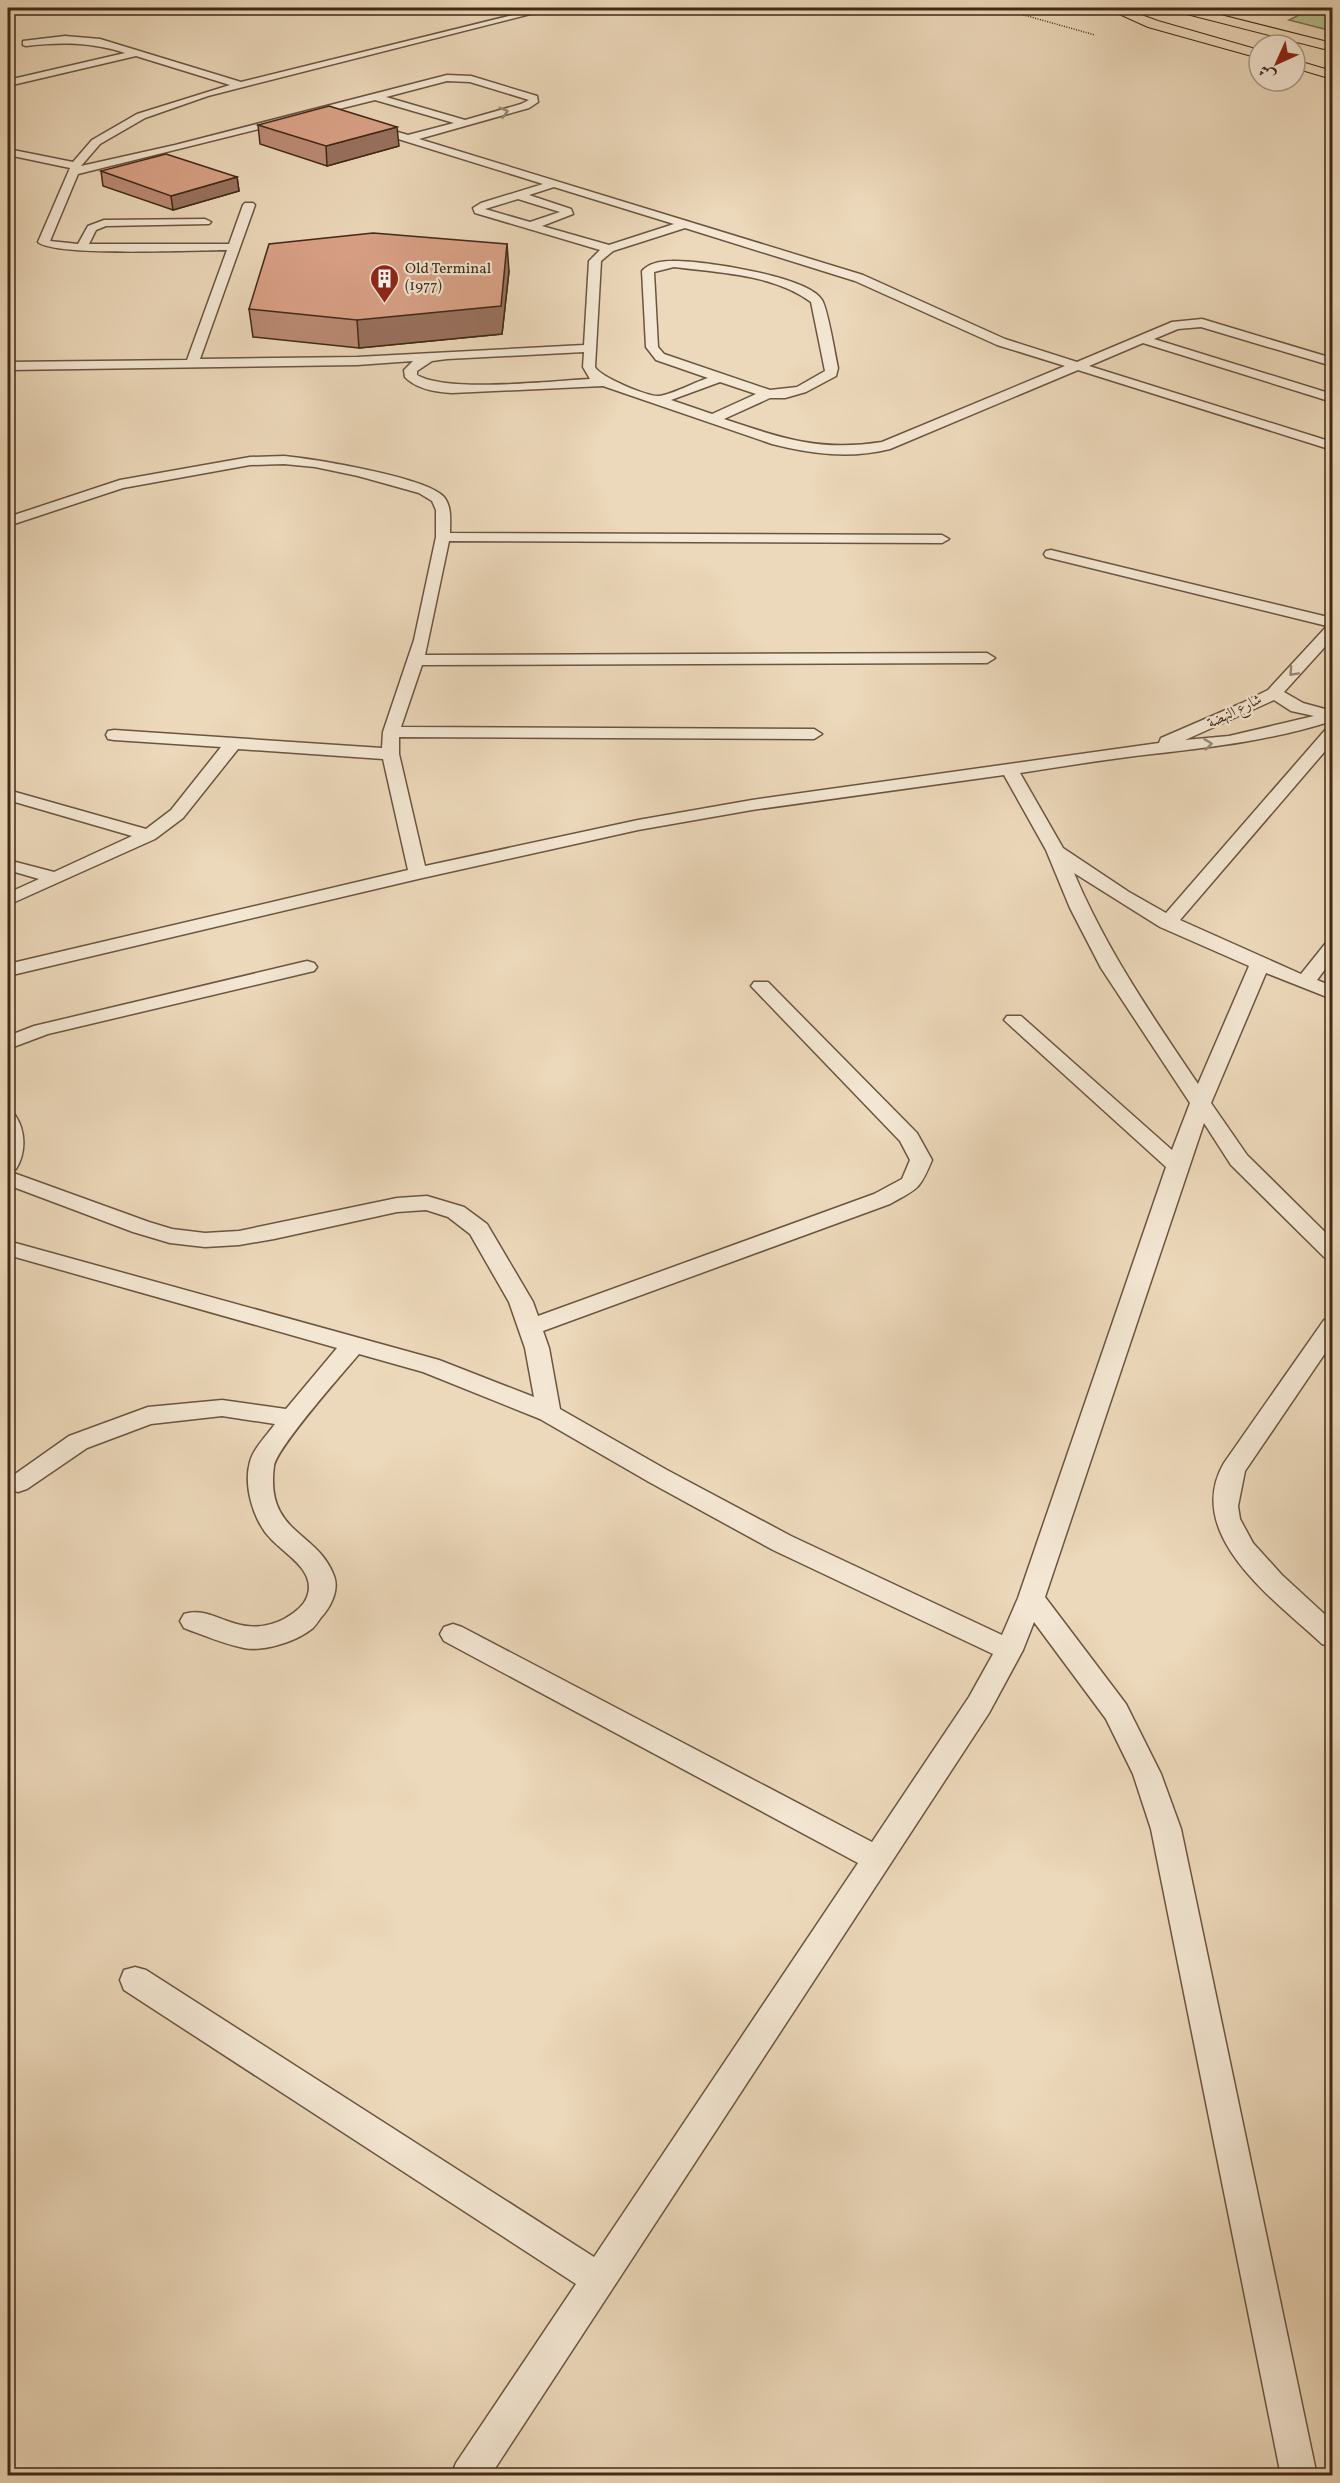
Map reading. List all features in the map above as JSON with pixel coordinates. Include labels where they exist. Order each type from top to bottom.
[{"type":"highway","points":[[1112,8],[1153,24],[1247,51]]},
{"type":"highway","points":[[1119,8],[1247,42]]},
{"type":"highway","points":[[1180,8],[1331,46]]},
{"type":"highway","points":[[1307,58],[1332,65]]},
{"type":"highway","points":[[1307,68],[1332,75]]},
{"type":"lane","points":[[234,247],[81,248],[50,245],[44,242],[74,169],[96,142],[141,116],[171,104],[240,85],[550,8]]},
{"type":"lane","points":[[26,43],[84,39],[138,53],[240,85]]},
{"type":"lane","points":[[8,83],[138,53]]},
{"type":"lane","points":[[8,152],[74,169],[176,148],[437,80],[471,79],[534,98],[533,102],[525,106],[407,139]]},
{"type":"lane","points":[[375,96],[465,123]]},
{"type":"lane","points":[[318,111],[340,118]]},
{"type":"lane","points":[[363,125],[813,263],[887,288],[975,332],[1077,367],[1332,446]]},
{"type":"lane","points":[[554,184],[479,208],[479,211],[609,249]]},
{"type":"lane","points":[[518,195],[567,211],[567,214],[562,217],[530,226]]},
{"type":"lane","points":[[192,363],[249,205]]},
{"type":"lane","points":[[81,248],[93,228],[104,223],[205,222]]},
{"type":"lane","points":[[686,224],[609,249],[595,261],[589,367],[592,375],[604,382],[657,401],[801,447],[859,450],[885,446],[1176,325],[1202,323],[1332,362]]},
{"type":"lane","points":[[769,279],[813,263]]},
{"type":"lane","points":[[674,264],[733,271],[769,279],[811,296],[817,301],[832,368],[827,376],[798,391],[780,395],[768,394],[671,362],[655,352],[652,346],[648,271],[662,265],[674,264]]},
{"type":"lane","points":[[1142,339],[1332,398]]},
{"type":"lane","points":[[8,366],[357,361],[590,348]]},
{"type":"lane","points":[[495,353],[519,386]]},
{"type":"lane","points":[[447,355],[417,364],[410,370],[411,377],[419,383],[452,389],[604,382]]},
{"type":"lane","points":[[657,401],[718,378]]},
{"type":"lane","points":[[712,419],[768,394]]},
{"type":"lane","points":[[8,522],[104,489],[239,462],[284,460],[315,463],[360,472],[424,490],[438,499],[443,510],[443,537],[416,660],[391,732],[390,754],[418,873]]},
{"type":"lane","points":[[443,537],[942,539]]},
{"type":"lane","points":[[1051,554],[1332,623]]},
{"type":"lane","name":"شارع النهضة","points":[[1150,749],[1231,715],[1274,693],[1332,630]]},
{"type":"lane","points":[[416,660],[987,658]]},
{"type":"lane","points":[[1274,693],[1297,707],[1332,722]]},
{"type":"lane","points":[[8,970],[418,873],[695,814],[1150,749],[1229,741],[1300,726],[1332,722]]},
{"type":"lane","points":[[1167,923],[1332,722]]},
{"type":"lane","points":[[391,732],[814,734]]},
{"type":"lane","points":[[114,735],[390,754]]},
{"type":"lane","points":[[8,900],[150,835],[177,814],[234,743]]},
{"type":"lane","points":[[1009,769],[1055,850],[1079,908],[1111,968],[1239,1160],[1332,1252]]},
{"type":"lane","points":[[8,795],[150,835]]},
{"type":"lane","points":[[1055,850],[1124,900],[1167,923],[1332,993]]},
{"type":"lane","points":[[8,865],[57,878]]},
{"type":"lane","points":[[1305,982],[1332,948]]},
{"type":"lane","points":[[469,2475],[600,2280],[875,1858],[979,1705],[1009,1650],[1031,1598],[1177,1166],[1201,1102],[1260,964]]},
{"type":"lane","points":[[8,1043],[41,1030],[307,968]]},
{"type":"lane","points":[[531,1327],[882,1199],[910,1183],[921,1160],[909,1138],[761,986]]},
{"type":"lane","points":[[1014,1020],[1177,1166]]},
{"type":"lane","points":[[8,1120],[14,1135],[8,1164]]},
{"type":"lane","points":[[8,1178],[141,1227],[170,1236],[205,1240],[239,1238],[397,1205],[427,1203],[456,1212],[479,1229],[521,1302],[531,1327],[544,1380],[549,1413]]},
{"type":"lane","points":[[8,1248],[431,1366],[486,1386],[549,1413],[658,1476],[782,1543],[1009,1650]]},
{"type":"lane","points":[[1332,1326],[1233,1469],[1224,1493],[1227,1519],[1240,1546],[1332,1636]]},
{"type":"lane","points":[[193,1621],[246,1638],[276,1635],[303,1621],[320,1600],[322,1578],[310,1560],[278,1531],[266,1509],[261,1486],[262,1462],[292,1418],[353,1345]]},
{"type":"lane","points":[[18,1483],[78,1442],[148,1416],[222,1408],[292,1418]]},
{"type":"lane","points":[[1031,1598],[1075,1654],[1116,1712],[1147,1774],[1166,1829],[1299,2475]]},
{"type":"lane","points":[[453,1634],[875,1858]]},
{"type":"lane","points":[[135,1980],[600,2280]]},
{"type":"green space","points":[[1313,8],[1332,8],[1332,31],[1289,20]]},
{"type":"building","points":[[329,106],[397,127],[326,146],[258,125]]},
{"type":"building","points":[[166,154],[237,177],[171,196],[101,171]]},
{"type":"building","name":"Old Terminal (1977)","points":[[373,233],[507,244],[501,306],[357,320],[249,309],[269,244]]},
{"type":"place","name":"Old Terminal (1977)","points":[[384,304]]}]
